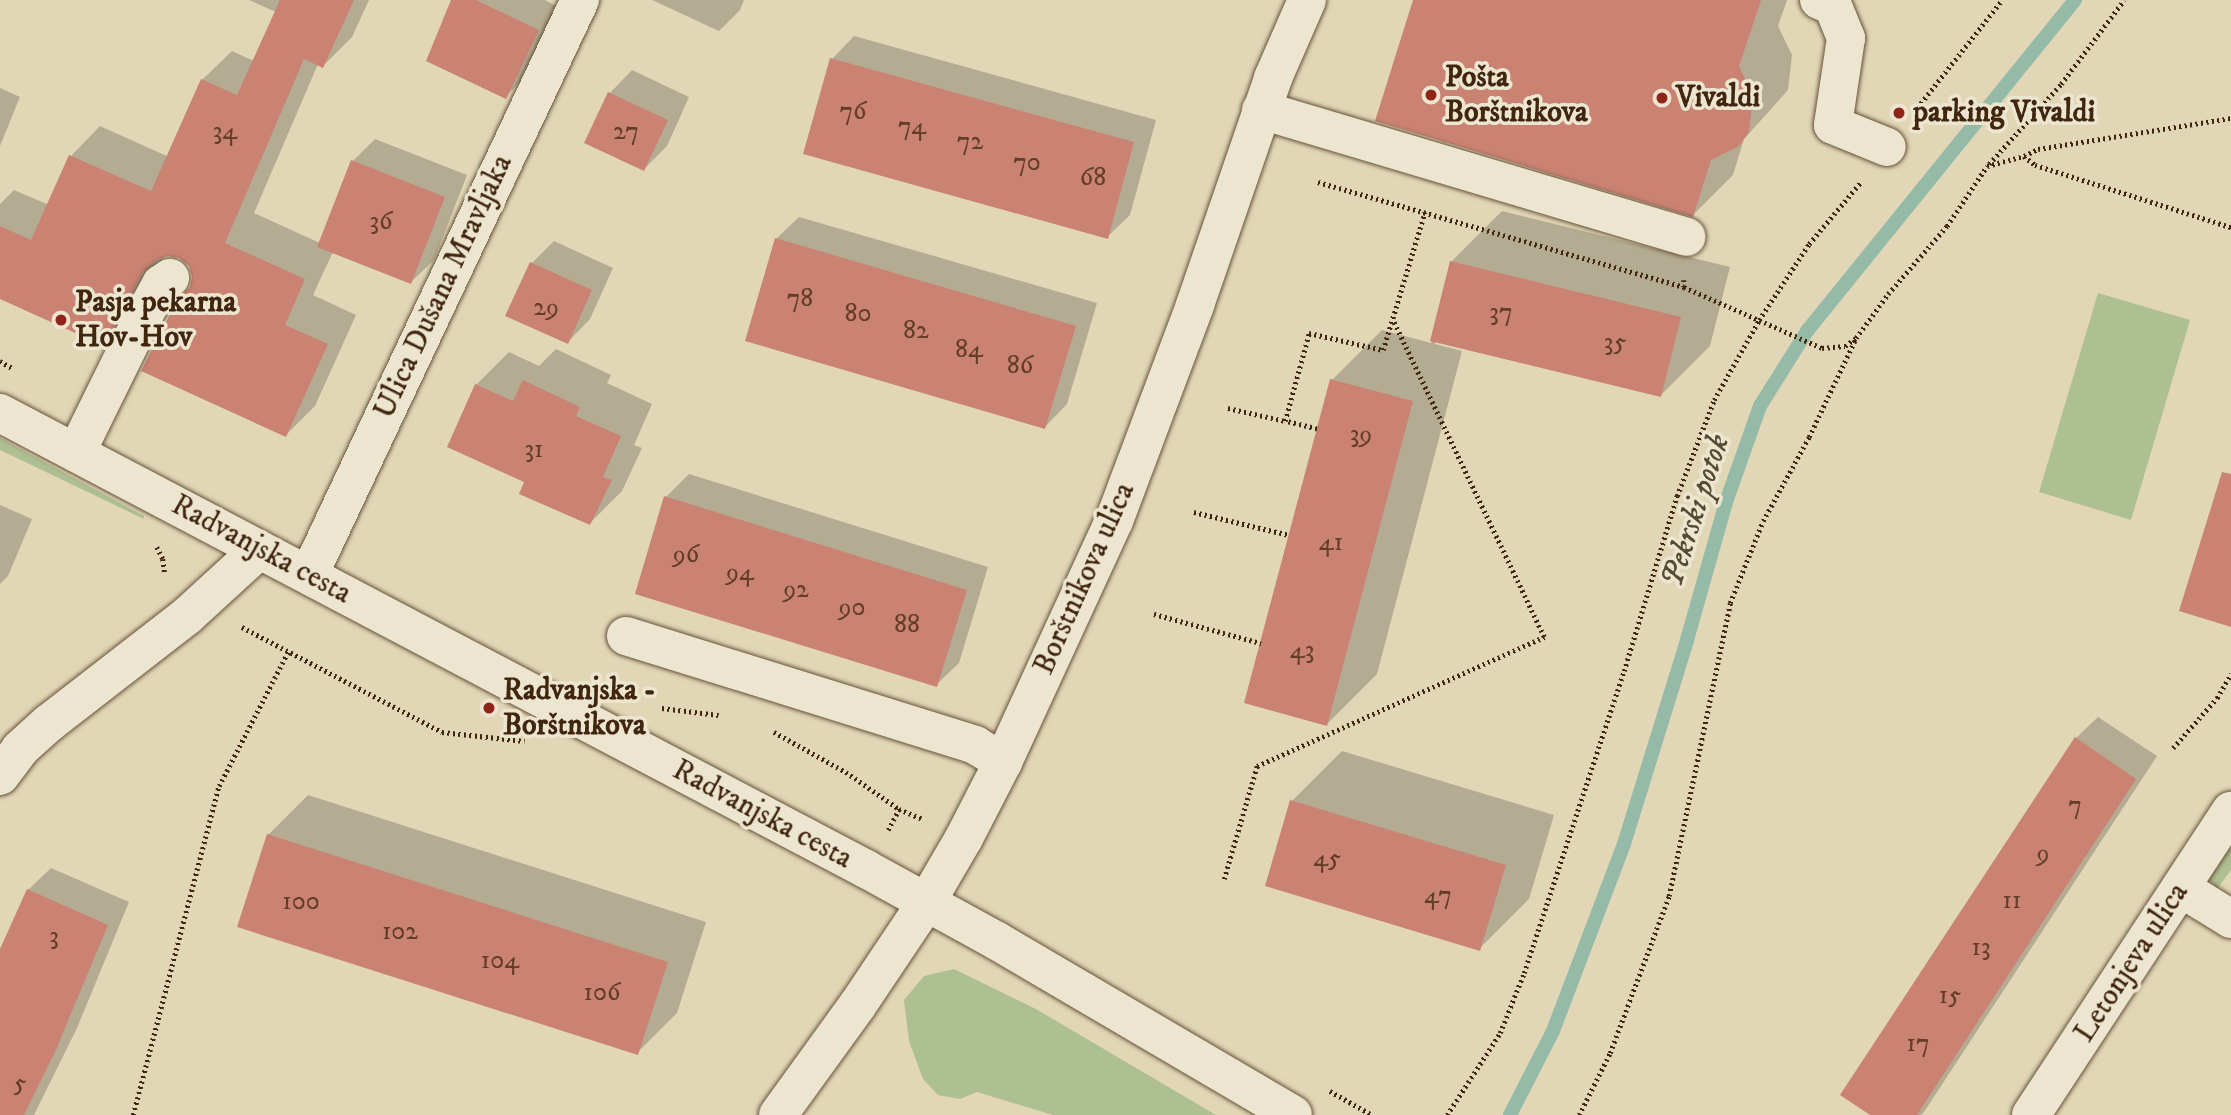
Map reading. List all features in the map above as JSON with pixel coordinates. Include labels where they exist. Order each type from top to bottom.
[{"type":"street","name":"Ulica Dušana Mravljaka","points":[[309,575],[580,0]]},
{"type":"street","name":"Borštnikova ulica","points":[[778,1115],[857,1006],[926,903],[964,838],[1003,762],[1114,520],[1195,305],[1261,110],[1307,0]]},
{"type":"street","points":[[1819,0],[1833,5],[1846,38],[1833,125],[1887,147]]},
{"type":"street","points":[[1261,110],[1685,237]]},
{"type":"street","points":[[76,453],[145,313],[161,284],[170,278]]},
{"type":"street","name":"Radvanjska cesta","points":[[0,413],[1009,948],[1293,1115]]},
{"type":"street","points":[[0,776],[20,750],[49,723],[199,605],[259,550]]},
{"type":"street","points":[[626,636],[975,745],[1003,762]]},
{"type":"street","name":"Letonjeva ulica","points":[[2031,1115],[2231,811]]},
{"type":"street","points":[[2181,888],[2231,919]]},
{"type":"path","points":[[1579,1115],[1610,1053],[1670,896],[1730,603],[1763,520],[1809,437],[1856,338],[1888,294],[1947,226],[1987,166],[2062,84],[2124,0]]},
{"type":"path","points":[[1987,166],[2009,157],[2024,156],[2038,149],[2063,144],[2231,118]]},
{"type":"path","points":[[2024,156],[2035,165],[2231,227]]},
{"type":"path","points":[[1318,182],[1684,287],[1822,348],[1845,346],[1856,338]]},
{"type":"path","points":[[1285,421],[1309,332],[1383,350],[1425,212]]},
{"type":"path","points":[[1684,287],[1685,237]]},
{"type":"path","points":[[1224,879],[1257,766],[1544,638],[1393,320]]},
{"type":"path","points":[[1447,1115],[1500,1033],[1524,973],[1625,671],[1678,496],[1714,400],[1759,320]]},
{"type":"path","points":[[1228,408],[1317,429]]},
{"type":"path","points":[[1194,512],[1289,536]]},
{"type":"path","points":[[148,540],[156,545],[163,559],[163,586],[442,732],[538,743]]},
{"type":"path","points":[[1154,614],[1261,643]]},
{"type":"path","points":[[133,1115],[219,786],[289,650]]},
{"type":"path","points":[[2173,748],[2217,698],[2231,674]]},
{"type":"path","points":[[656,707],[729,716]]},
{"type":"path","points":[[763,726],[846,772],[899,809],[917,818],[933,820]]},
{"type":"green space","points":[[2098,293],[2190,320],[2131,520],[2039,492]]},
{"type":"green space","points":[[0,438],[144,516],[144,519],[0,450]]},
{"type":"green space","points":[[2231,842],[2231,870],[2217,889],[2208,878]]},
{"type":"green space","points":[[954,969],[1036,1009],[1216,1115],[1053,1115],[977,1092],[960,1099],[938,1095],[923,1079],[909,1041],[904,1000],[924,976]]},
{"type":"building","points":[[280,0],[354,0],[323,68],[304,59],[225,243],[305,279],[285,325],[328,344],[286,437],[141,371],[178,299],[190,287],[192,277],[189,266],[179,258],[169,256],[158,259],[142,273],[104,346],[0,299],[0,226],[31,240],[69,155],[151,191],[201,79],[237,95]]},
{"type":"building","points":[[451,0],[476,0],[539,30],[506,99],[426,61]]},
{"type":"building","points":[[1413,0],[1761,0],[1739,66],[1753,96],[1749,132],[1739,146],[1711,160],[1693,217],[1375,121]]},
{"type":"building","points":[[830,58],[1134,142],[1108,239],[803,154]]},
{"type":"building","points":[[608,92],[668,120],[644,171],[584,143]]},
{"type":"building","points":[[351,160],[445,197],[411,284],[317,247]]},
{"type":"building","points":[[775,238],[1076,326],[1045,429],[745,341]]},
{"type":"building","points":[[1450,261],[1681,317],[1661,397],[1430,341]]},
{"type":"building","points":[[530,262],[592,290],[568,344],[505,316]]},
{"type":"building","points":[[1330,379],[1413,401],[1327,726],[1244,703]]},
{"type":"building","points":[[523,380],[580,407],[576,416],[621,436],[603,477],[612,480],[590,525],[519,494],[524,482],[447,447],[475,384],[513,401]]},
{"type":"building","points":[[2222,472],[2231,474],[2231,627],[2179,611]]},
{"type":"building","points":[[664,496],[967,590],[937,687],[635,594]]},
{"type":"building","points":[[2075,737],[2136,779],[1917,1115],[1870,1115],[1840,1095]]},
{"type":"building","points":[[1290,800],[1506,865],[1480,951],[1265,886]]},
{"type":"building","points":[[267,834],[668,962],[638,1055],[237,927]]},
{"type":"building","points":[[27,889],[108,925],[55,1052],[24,1115],[0,1115],[0,949]]},
{"type":"waterway","name":"Pekrski potok","points":[[1510,1115],[1553,1031],[1624,844],[1726,502],[1760,406],[1807,331],[2075,0]]},
{"type":"place","name":"Pošta Borštnikova","points":[[1431,95]]},
{"type":"place","name":"Vivaldi","points":[[1662,98]]},
{"type":"place","name":"parking Vivaldi","points":[[1899,113]]},
{"type":"place","name":"Pasja pekarna Hov-Hov","points":[[61,320]]},
{"type":"place","name":"Radvanjska - Borštnikova","points":[[489,708]]}]
